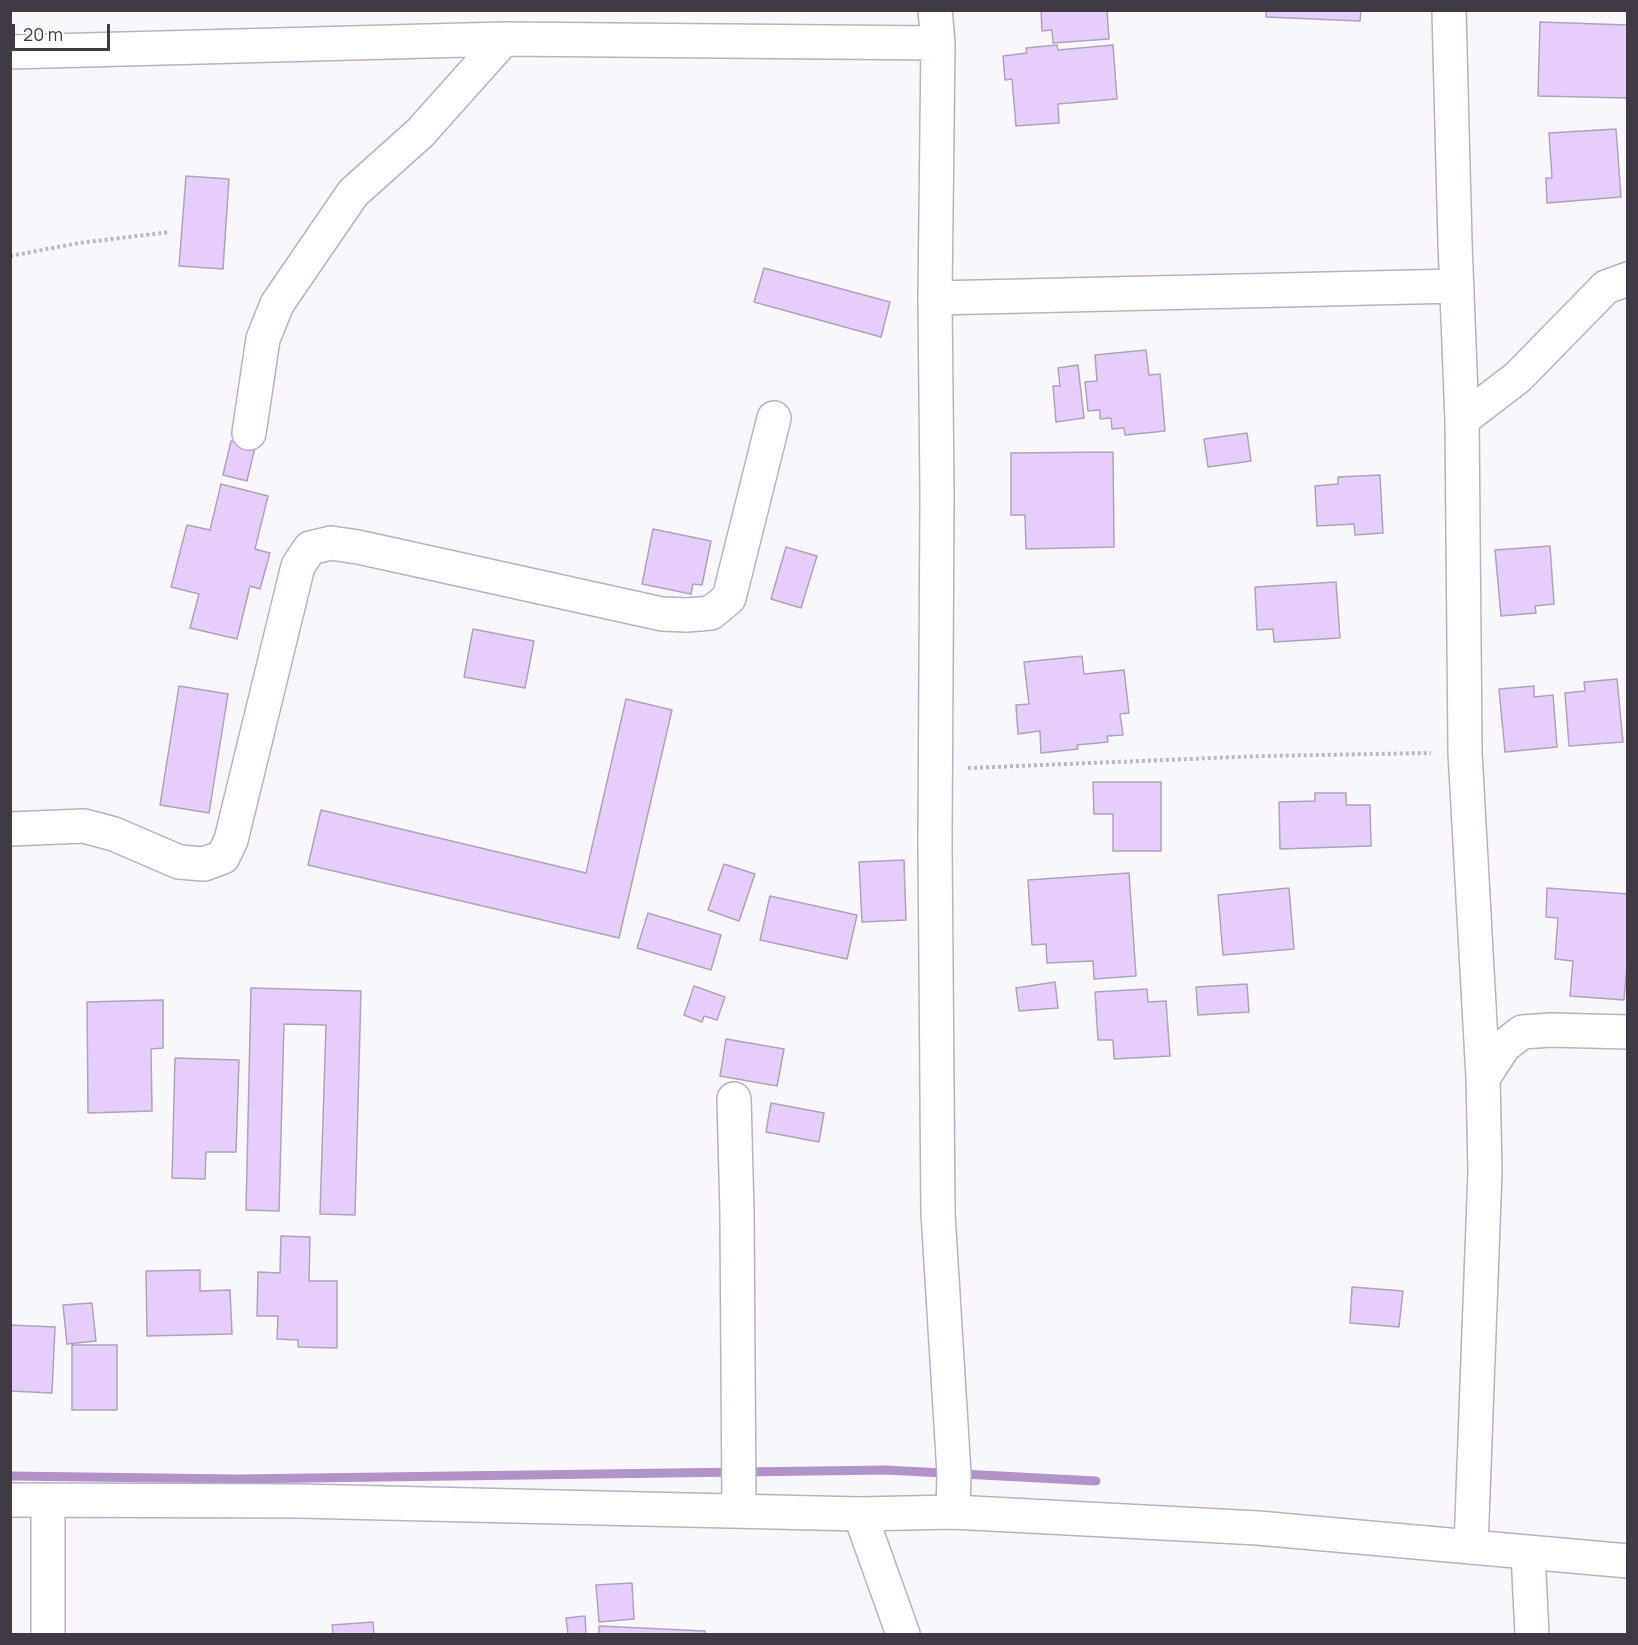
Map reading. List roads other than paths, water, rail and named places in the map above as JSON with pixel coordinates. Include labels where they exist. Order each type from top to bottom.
[{"type":"street","points":[[935,10],[938,43],[935,298],[938,1213],[954,1474],[953,1512]]},
{"type":"street","points":[[1449,10],[1462,420],[1465,752],[1483,1078],[1485,1171],[1471,1547]]},
{"type":"street","points":[[10,52],[504,39],[938,43]]},
{"type":"street","points":[[249,433],[263,339],[277,304],[353,194],[420,134],[504,39]]},
{"type":"street","points":[[1462,420],[1518,377],[1606,287],[1628,279]]},
{"type":"street","points":[[935,298],[1457,286]]},
{"type":"street","points":[[10,829],[84,826],[114,834],[179,862],[204,864],[223,857],[231,840],[298,566],[309,548],[331,543],[358,547],[662,614],[711,613],[729,598],[774,418]]},
{"type":"street","points":[[1483,1078],[1504,1046],[1522,1032],[1551,1030],[1628,1032]]},
{"type":"street","points":[[734,1099],[739,1510]]},
{"type":"street","points":[[10,1500],[298,1501],[860,1514],[953,1512],[1258,1528],[1628,1561]]},
{"type":"street","points":[[48,1501],[48,1635]]},
{"type":"street","points":[[860,1514],[903,1635]]},
{"type":"street","points":[[1528,1552],[1532,1635]]},
{"type":"waterway","points":[[10,1476],[238,1479],[886,1470],[1096,1481]]}]
